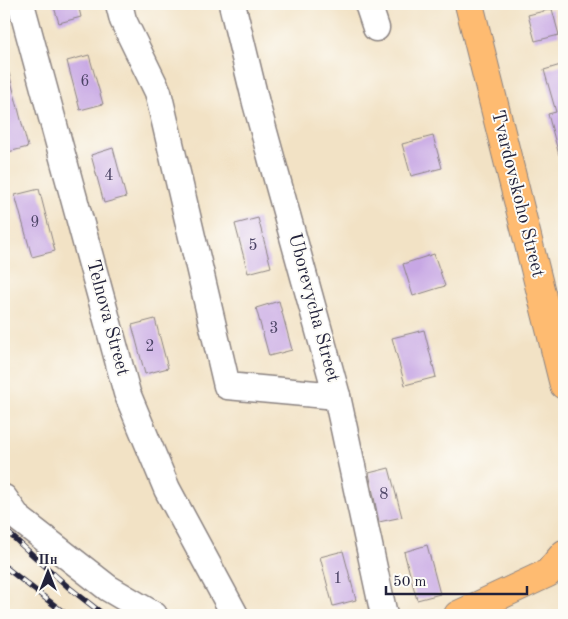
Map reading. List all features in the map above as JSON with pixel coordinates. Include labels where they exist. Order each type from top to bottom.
[{"type":"main road","name":"Tvardovskoho Street","points":[[469,4],[564,385]]},
{"type":"main road","points":[[458,615],[548,573],[564,554]]},
{"type":"street","name":"Telnova Street","points":[[21,4],[127,393],[167,489],[234,615]]},
{"type":"street","points":[[119,4],[123,20],[158,92],[227,386],[337,396]]},
{"type":"street","name":"Uborevycha Street","points":[[232,4],[256,103],[337,396],[384,615]]},
{"type":"street","points":[[4,498],[18,518],[25,524],[108,588],[154,615]]},
{"type":"building","points":[[53,4],[78,4],[81,17],[59,23]]},
{"type":"building","points":[[552,9],[559,35],[535,41],[528,15]]},
{"type":"building","points":[[89,55],[103,104],[80,110],[67,61]]},
{"type":"building","points":[[564,64],[564,155],[559,155],[548,114],[556,112],[544,70]]},
{"type":"building","points":[[9,73],[28,147],[4,153],[4,74]]},
{"type":"building","points":[[433,136],[442,168],[411,176],[402,144]]},
{"type":"building","points":[[113,148],[126,197],[104,203],[91,155]]},
{"type":"building","points":[[39,189],[55,251],[32,257],[15,195]]},
{"type":"building","points":[[258,218],[271,267],[248,273],[235,224]]},
{"type":"building","points":[[434,254],[445,286],[413,296],[403,264]]},
{"type":"building","points":[[279,301],[292,350],[269,356],[256,308]]},
{"type":"building","points":[[155,319],[168,368],[145,374],[132,325]]},
{"type":"building","points":[[424,330],[436,377],[405,385],[392,338]]},
{"type":"building","points":[[389,468],[402,517],[379,522],[369,473]]},
{"type":"building","points":[[427,545],[440,594],[417,600],[404,552]]},
{"type":"building","points":[[343,551],[356,600],[333,606],[320,557]]},
{"type":"railway","points":[[4,529],[67,586],[104,615]]},
{"type":"railway","points":[[4,566],[67,615]]}]
